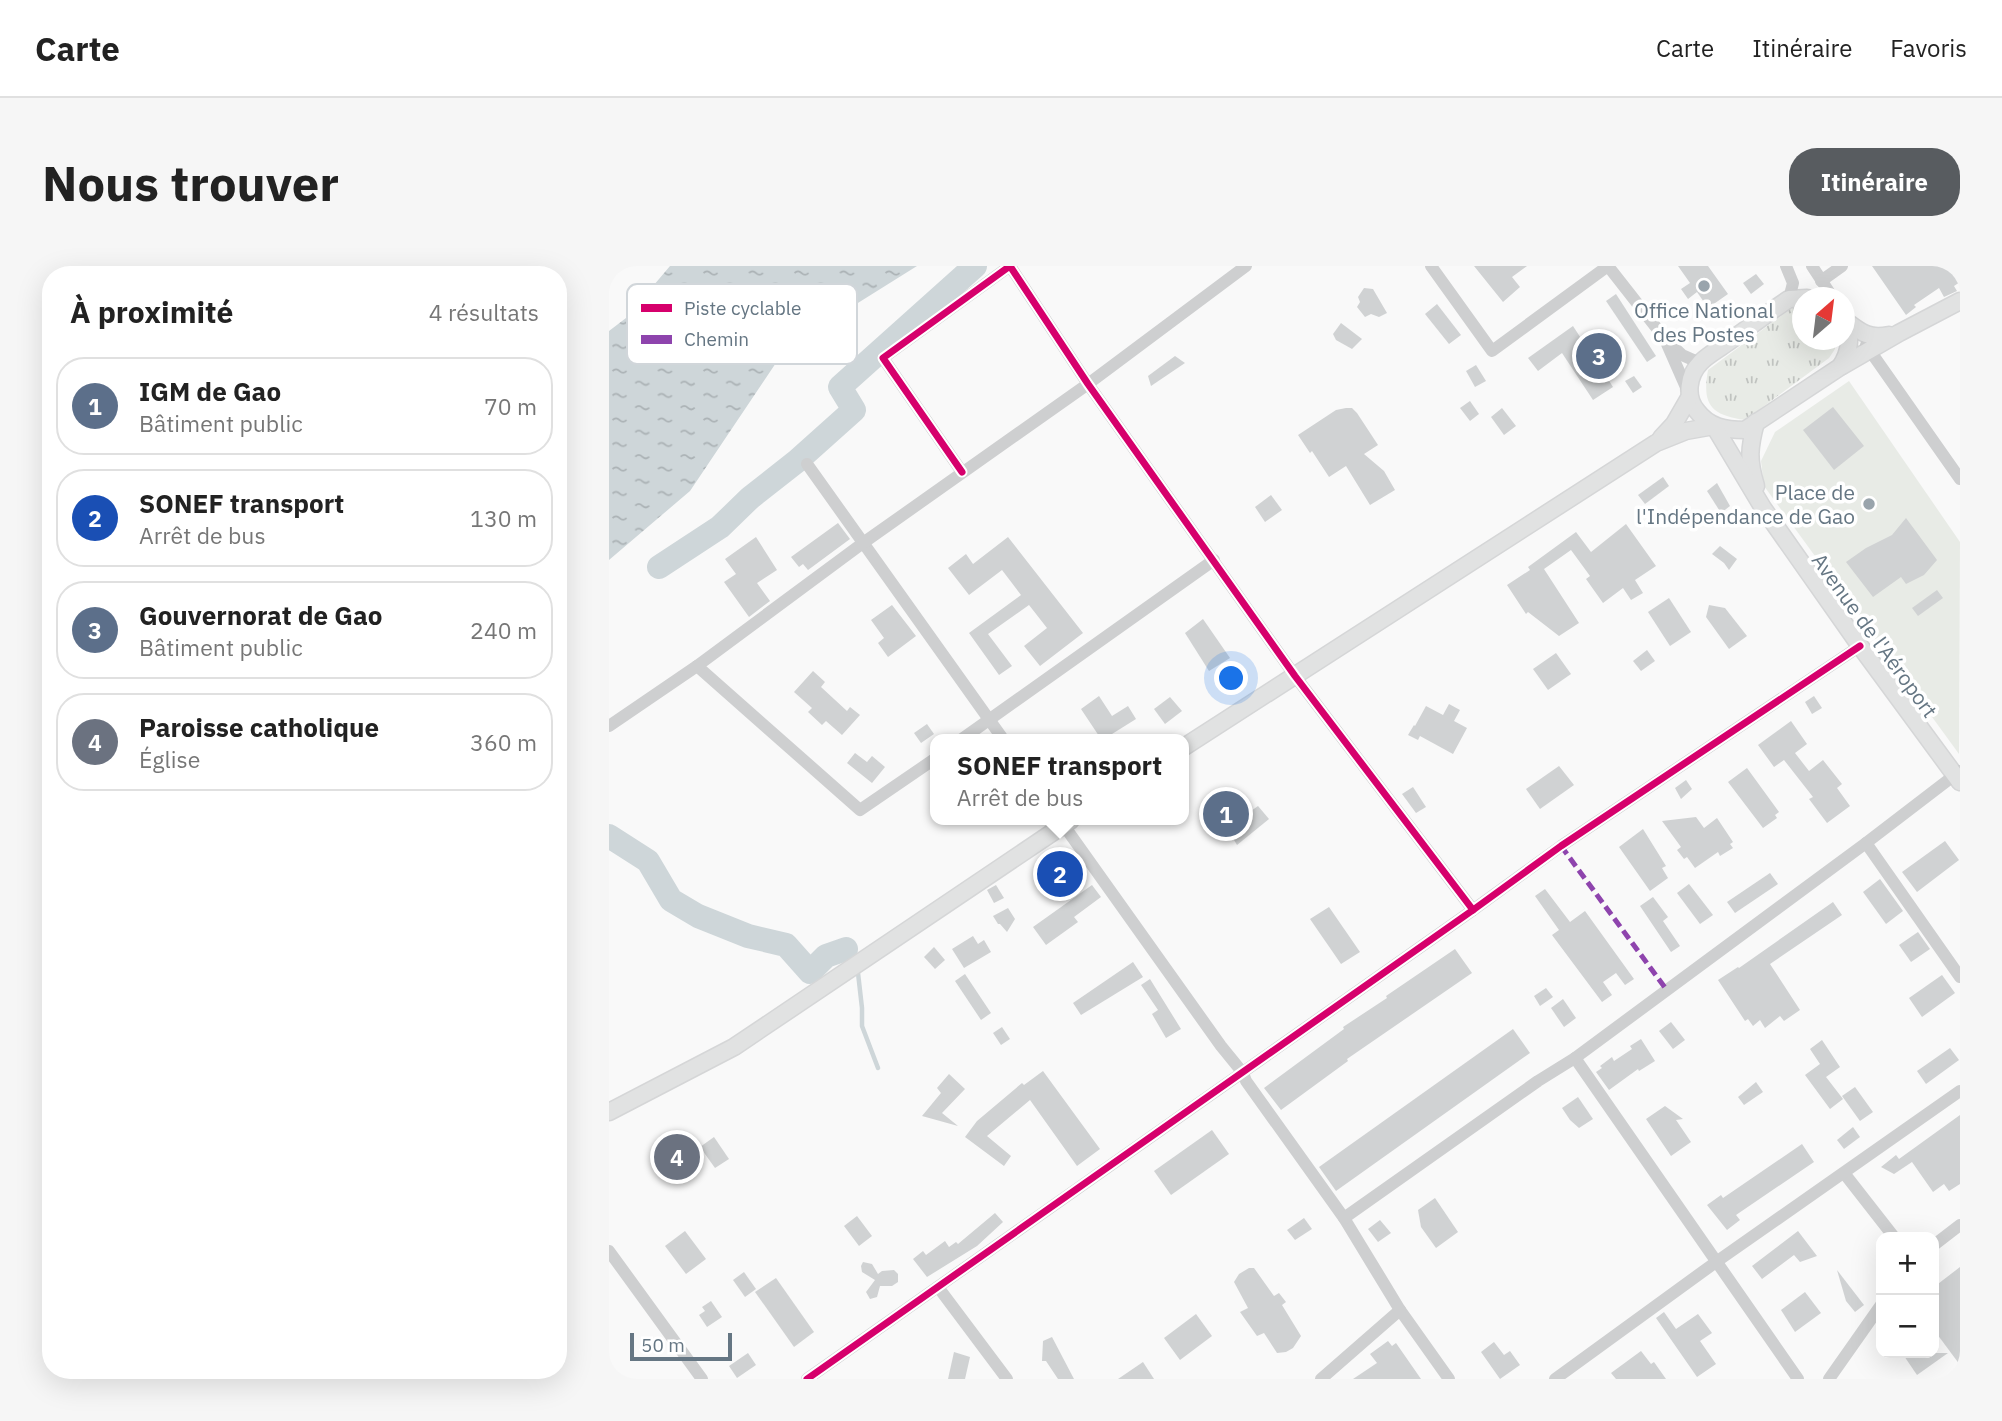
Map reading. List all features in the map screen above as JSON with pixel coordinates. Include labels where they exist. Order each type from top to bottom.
[{"type":"main road","points":[[1656,443],[1684,410],[1689,386],[1700,363],[1792,299]]},
{"type":"main road","points":[[1689,396],[1693,407],[1702,418],[1714,426],[1745,430],[1840,367],[1899,332],[1960,301]]},
{"type":"main road","points":[[1855,328],[1876,338],[1899,332]]},
{"type":"main road","points":[[1840,367],[1849,350]]},
{"type":"main road","points":[[1756,422],[1749,446],[1751,471],[1763,508]]},
{"type":"main road","points":[[1189,744],[1656,443],[1686,431],[1714,426]]},
{"type":"main road","points":[[1714,426],[1763,508]]},
{"type":"main road","name":"Avenue de l'Aéroport","points":[[1763,508],[1860,646],[1958,775]]},
{"type":"main road","points":[[609,1112],[734,1047],[1058,825]]},
{"type":"street","points":[[962,472],[883,358],[1010,266],[1088,384],[1295,676],[1473,910]]},
{"type":"street","points":[[609,726],[697,666],[863,543],[1088,384],[1245,266]]},
{"type":"street","points":[[1431,266],[1492,351],[1608,266],[1666,340],[1682,355],[1700,363]]},
{"type":"street","points":[[1786,266],[1793,283],[1789,299]]},
{"type":"street","points":[[1812,266],[1825,287]]},
{"type":"street","points":[[1821,281],[1842,266]]},
{"type":"street","points":[[1860,332],[1869,350],[1960,480]]},
{"type":"street","points":[[1666,340],[1689,396]]},
{"type":"street","points":[[807,464],[999,734]]},
{"type":"street","points":[[969,734],[1213,560]]},
{"type":"street","points":[[807,1379],[1561,846],[1860,646]]},
{"type":"street","points":[[697,666],[860,810],[930,762]]},
{"type":"street","points":[[1345,1218],[1574,1058],[1958,775]]},
{"type":"street","points":[[1067,825],[1221,1046],[1243,1073],[1246,1082],[1345,1218],[1401,1310],[1449,1379]]},
{"type":"street","points":[[1866,843],[1960,977]]},
{"type":"street","points":[[1574,1058],[1798,1379]]},
{"type":"street","points":[[1555,1379],[1960,1091]]},
{"type":"street","points":[[1844,1173],[1890,1232]]},
{"type":"street","points":[[1939,1241],[1960,1225]]},
{"type":"street","points":[[609,1251],[702,1379]]},
{"type":"street","points":[[938,1287],[1007,1379]]},
{"type":"street","points":[[1321,1379],[1401,1310]]},
{"type":"street","points":[[1829,1379],[1876,1312]]},
{"type":"green space","points":[[1792,308],[1792,350],[1834,350],[1829,358],[1745,420],[1724,415],[1711,406],[1706,391],[1708,370]]},
{"type":"green space","points":[[1849,381],[1960,542],[1959,754],[1764,486],[1761,461],[1775,432]]},
{"type":"water","points":[[670,266],[917,266],[857,304],[857,284],[655,284]]},
{"type":"water","points":[[626,318],[627,364],[775,364],[690,491],[609,560],[609,331]]},
{"type":"building","points":[[1474,266],[1527,266],[1512,277],[1520,287],[1503,302]]},
{"type":"building","name":"Office National des Postes","points":[[1678,266],[1708,266],[1728,294],[1708,308],[1697,292],[1688,299],[1681,289],[1690,283]]},
{"type":"building","points":[[1872,266],[1960,266],[1960,282],[1954,286],[1957,291],[1944,297],[1939,288],[1914,305],[1916,307],[1906,315]]},
{"type":"building","points":[[1756,274],[1764,284],[1751,294],[1743,283]]},
{"type":"building","points":[[1364,288],[1373,289],[1387,313],[1379,317],[1371,314],[1365,317],[1357,307],[1360,302],[1358,297]]},
{"type":"building","points":[[1616,294],[1656,356],[1647,362],[1606,301]]},
{"type":"building","points":[[1437,304],[1461,335],[1449,344],[1425,314]]},
{"type":"building","points":[[1341,323],[1362,339],[1352,349],[1336,340],[1333,334]]},
{"type":"building","points":[[1573,326],[1586,346],[1592,342],[1604,361],[1599,365],[1613,387],[1593,400],[1562,353],[1538,371],[1528,358]]},
{"type":"building","points":[[1175,356],[1185,363],[1151,386],[1148,376]]},
{"type":"building","points":[[1476,365],[1486,381],[1475,387],[1466,371]]},
{"type":"building","points":[[1634,376],[1642,387],[1633,393],[1625,381]]},
{"type":"building","points":[[1470,401],[1479,414],[1470,421],[1460,408]]},
{"type":"building","points":[[1833,407],[1864,446],[1834,470],[1803,430]]},
{"type":"building","points":[[1352,408],[1357,413],[1378,445],[1364,454],[1384,471],[1395,490],[1370,505],[1346,466],[1329,477],[1298,435],[1336,410]]},
{"type":"building","points":[[1502,408],[1516,426],[1504,435],[1491,417]]},
{"type":"building","points":[[1663,477],[1669,486],[1645,504],[1638,495]]},
{"type":"building","points":[[1717,483],[1730,506],[1721,513],[1707,491]]},
{"type":"building","points":[[1271,495],[1282,510],[1265,522],[1255,507]]},
{"type":"building","points":[[1906,518],[1937,560],[1924,575],[1906,584],[1901,577],[1873,597],[1846,562],[1892,535]]},
{"type":"building","points":[[838,523],[850,539],[808,570],[803,564],[799,567],[791,557]]},
{"type":"building","points":[[1626,524],[1656,566],[1635,580],[1643,593],[1631,600],[1623,588],[1603,603],[1586,579],[1590,576],[1571,550],[1544,569],[1579,623],[1559,636],[1528,612],[1526,614],[1507,585],[1530,570],[1528,567],[1576,532],[1591,552]]},
{"type":"building","points":[[756,537],[777,570],[757,583],[770,601],[749,617],[724,582],[736,574],[725,559]]},
{"type":"building","points":[[1008,537],[1083,633],[1040,666],[1024,646],[1047,628],[1029,605],[988,634],[1012,666],[999,675],[969,633],[1021,595],[1002,570],[969,595],[948,568],[966,554],[973,564]]},
{"type":"building","points":[[1720,546],[1737,559],[1729,570],[1712,554]]},
{"type":"building","points":[[1937,590],[1943,598],[1918,616],[1912,608]]},
{"type":"building","points":[[1669,598],[1691,632],[1670,646],[1648,612]]},
{"type":"building","points":[[892,605],[916,636],[888,657],[878,643],[884,638],[871,620]]},
{"type":"building","points":[[1709,605],[1725,608],[1747,636],[1729,649],[1706,617]]},
{"type":"building","points":[[1203,619],[1230,658],[1209,671],[1185,633]]},
{"type":"building","points":[[1647,650],[1655,661],[1641,671],[1633,661]]},
{"type":"building","points":[[1556,653],[1571,674],[1548,690],[1533,669]]},
{"type":"building","points":[[813,671],[825,682],[821,687],[847,711],[850,707],[860,715],[842,735],[826,721],[822,725],[808,712],[812,708],[794,692]]},
{"type":"building","points":[[1099,696],[1112,716],[1128,706],[1136,719],[1112,734],[1098,734],[1081,709]]},
{"type":"building","points":[[1814,696],[1822,708],[1812,714],[1805,702]]},
{"type":"building","points":[[1170,697],[1182,711],[1165,724],[1154,709]]},
{"type":"building","points":[[1449,704],[1460,710],[1454,721],[1467,728],[1453,754],[1420,736],[1418,740],[1408,735],[1426,706],[1443,715]]},
{"type":"building","points":[[1791,721],[1807,744],[1795,753],[1809,771],[1823,760],[1842,784],[1837,788],[1850,806],[1827,823],[1809,799],[1813,797],[1784,760],[1774,767],[1758,745]]},
{"type":"building","points":[[927,724],[934,734],[930,734],[921,743],[914,733]]},
{"type":"building","points":[[855,753],[867,762],[872,756],[885,767],[872,783],[847,763]]},
{"type":"building","points":[[1559,766],[1574,785],[1540,809],[1526,789]]},
{"type":"building","points":[[1747,768],[1779,812],[1775,815],[1777,818],[1763,828],[1728,782]]},
{"type":"building","points":[[1686,780],[1692,789],[1681,799],[1675,788]]},
{"type":"building","points":[[1413,787],[1426,807],[1416,813],[1402,794]]},
{"type":"building","points":[[1258,806],[1269,819],[1237,845],[1227,828]]},
{"type":"building","points":[[1696,817],[1704,828],[1717,818],[1733,842],[1730,844],[1733,848],[1720,856],[1718,852],[1695,868],[1687,857],[1684,859],[1677,850],[1681,847],[1662,821]]},
{"type":"building","points":[[1643,829],[1666,866],[1662,868],[1668,878],[1650,891],[1619,847]]},
{"type":"building","points":[[1945,841],[1959,860],[1917,892],[1902,872]]},
{"type":"building","points":[[1770,873],[1778,884],[1735,913],[1727,902]]},
{"type":"building","points":[[1880,879],[1903,911],[1886,924],[1863,892]]},
{"type":"building","points":[[1689,884],[1713,915],[1700,924],[1677,893]]},
{"type":"building","points":[[996,885],[1004,898],[994,903],[987,890]]},
{"type":"building","points":[[1092,885],[1101,897],[1074,917],[1078,922],[1046,945],[1033,927]]},
{"type":"building","points":[[1545,889],[1570,922],[1585,911],[1634,979],[1625,985],[1616,973],[1603,982],[1612,995],[1602,1002],[1552,935],[1559,930],[1535,896]]},
{"type":"building","points":[[1653,897],[1668,917],[1663,921],[1680,946],[1671,952],[1640,906]]},
{"type":"building","points":[[1833,902],[1842,915],[1770,964],[1800,1010],[1784,1021],[1780,1016],[1765,1028],[1760,1020],[1753,1026],[1748,1019],[1745,1021],[1718,980]]},
{"type":"building","points":[[1329,907],[1360,952],[1341,964],[1310,919]]},
{"type":"building","points":[[1008,908],[1015,919],[1007,932],[993,916]]},
{"type":"building","points":[[1918,932],[1930,949],[1911,962],[1899,945]]},
{"type":"building","points":[[973,936],[978,944],[984,940],[991,952],[964,968],[952,949]]},
{"type":"building","points":[[934,947],[945,960],[935,969],[924,957]]},
{"type":"building","points":[[1455,949],[1472,973],[1347,1059],[1348,1061],[1281,1110],[1264,1088],[1344,1029],[1343,1027]]},
{"type":"building","points":[[1133,962],[1143,977],[1081,1015],[1073,1003]]},
{"type":"building","points":[[965,974],[991,1013],[981,1020],[955,981]]},
{"type":"building","points":[[1942,975],[1955,993],[1922,1017],[1909,998]]},
{"type":"building","points":[[1150,979],[1181,1029],[1166,1038],[1152,1014],[1158,1010],[1141,985]]},
{"type":"building","points":[[1546,988],[1553,997],[1540,1006],[1534,996]]},
{"type":"building","points":[[1563,999],[1576,1018],[1564,1027],[1551,1008]]},
{"type":"building","points":[[1671,1022],[1685,1040],[1673,1049],[1659,1031]]},
{"type":"building","points":[[1002,1027],[1010,1039],[1001,1045],[993,1033]]},
{"type":"building","points":[[1513,1029],[1530,1053],[1336,1191],[1319,1167]]},
{"type":"building","points":[[1641,1039],[1655,1061],[1639,1071],[1638,1069],[1609,1090],[1596,1072],[1612,1057],[1614,1061],[1632,1049],[1630,1046]]},
{"type":"building","points":[[1822,1040],[1840,1067],[1826,1077],[1843,1099],[1830,1109],[1805,1075],[1820,1064],[1810,1049]]},
{"type":"building","points":[[1950,1048],[1959,1060],[1926,1084],[1917,1071]]},
{"type":"building","points":[[1043,1071],[1100,1149],[1077,1166],[1030,1100],[987,1136],[1011,1156],[1004,1166],[965,1137],[977,1121],[1022,1083],[1024,1085]]},
{"type":"building","points":[[949,1074],[965,1089],[942,1113],[958,1126],[922,1116],[941,1093],[937,1088]]},
{"type":"building","points":[[1756,1082],[1763,1092],[1744,1105],[1738,1097]]},
{"type":"building","points":[[1855,1087],[1873,1112],[1860,1121],[1842,1096]]},
{"type":"building","points":[[1578,1097],[1593,1119],[1579,1128],[1562,1108]]},
{"type":"building","points":[[1665,1106],[1683,1119],[1676,1120],[1691,1142],[1671,1156],[1646,1119]]},
{"type":"building","points":[[1960,1115],[1960,1184],[1949,1191],[1944,1184],[1933,1192],[1912,1162],[1894,1174],[1881,1167],[1896,1155],[1899,1159]]},
{"type":"building","points":[[1853,1127],[1860,1137],[1844,1149],[1837,1140]]},
{"type":"building","points":[[1212,1130],[1229,1154],[1171,1195],[1154,1171]]},
{"type":"building","points":[[714,1137],[729,1159],[715,1168],[700,1147]]},
{"type":"building","points":[[1802,1144],[1814,1162],[1736,1215],[1740,1220],[1727,1230],[1707,1205],[1721,1195],[1723,1198]]},
{"type":"building","points":[[1435,1198],[1458,1232],[1436,1248],[1421,1227],[1418,1210]]},
{"type":"building","points":[[995,1213],[1003,1222],[977,1246],[927,1277],[913,1259],[923,1251],[926,1255],[945,1241],[949,1247],[956,1242],[958,1244]]},
{"type":"building","points":[[857,1216],[872,1236],[859,1246],[844,1226]]},
{"type":"building","points":[[1304,1218],[1312,1229],[1295,1240],[1287,1230]]},
{"type":"building","points":[[1380,1220],[1391,1233],[1378,1242],[1368,1229]]},
{"type":"building","points":[[685,1231],[706,1259],[686,1274],[665,1246]]},
{"type":"building","points":[[1798,1231],[1817,1256],[1800,1262],[1794,1255],[1762,1279],[1752,1266]]},
{"type":"building","points":[[863,1262],[872,1264],[878,1274],[894,1270],[898,1274],[898,1282],[892,1286],[880,1286],[877,1297],[870,1299],[866,1292],[875,1280],[862,1272]]},
{"type":"building","points":[[1960,1267],[1960,1365],[1939,1337],[1939,1283]]},
{"type":"building","points":[[1254,1268],[1274,1296],[1279,1293],[1286,1302],[1282,1305],[1301,1336],[1293,1348],[1286,1352],[1277,1353],[1264,1333],[1257,1336],[1240,1312],[1248,1308],[1234,1282],[1239,1274]]},
{"type":"building","points":[[1837,1270],[1864,1305],[1855,1312],[1846,1301]]},
{"type":"building","points":[[744,1272],[756,1289],[745,1297],[733,1280]]},
{"type":"building","points":[[776,1278],[814,1332],[794,1347],[755,1292]]},
{"type":"building","points":[[1805,1292],[1821,1313],[1795,1332],[1781,1310]]},
{"type":"building","points":[[711,1301],[722,1317],[707,1327],[699,1315],[705,1311],[702,1307]]},
{"type":"building","points":[[1664,1312],[1676,1329],[1698,1314],[1712,1333],[1700,1341],[1716,1364],[1697,1377],[1656,1318]]},
{"type":"building","points":[[1196,1314],[1212,1336],[1180,1360],[1164,1338]]},
{"type":"building","points":[[1052,1337],[1074,1379],[1058,1379],[1046,1361],[1042,1361],[1043,1341]]},
{"type":"building","points":[[1388,1341],[1392,1346],[1396,1343],[1421,1379],[1353,1379],[1377,1363],[1370,1354]]},
{"type":"building","points":[[1494,1342],[1504,1355],[1510,1351],[1520,1365],[1500,1379],[1481,1352]]},
{"type":"building","points":[[1641,1351],[1651,1364],[1654,1362],[1666,1379],[1616,1379],[1611,1373]]},
{"type":"building","points":[[954,1352],[970,1357],[965,1379],[948,1379]]},
{"type":"building","points":[[748,1353],[756,1365],[737,1378],[729,1366]]},
{"type":"building","points":[[1939,1353],[1948,1353],[1917,1375],[1905,1358],[1939,1358]]},
{"type":"building","points":[[1143,1362],[1154,1379],[1118,1379]]},
{"type":"waterway","points":[[659,567],[720,527],[750,498],[797,461],[854,410],[840,387],[975,266]]},
{"type":"waterway","points":[[609,836],[648,861],[671,900],[698,916],[748,936],[786,945],[810,972],[826,956],[846,949]]},
{"type":"waterway","points":[[858,973],[862,1026],[878,1068]]},
{"type":"marked path","points":[[1561,846],[1666,989]]},
{"type":"cycle path","points":[[962,472],[883,358],[1010,266],[1088,384],[1295,676],[1473,910]]},
{"type":"cycle path","points":[[807,1379],[1561,846],[1860,646]]},
{"type":"place","name":"Office National des Postes","points":[[1704,286]]},
{"type":"place","name":"Gouvernorat de Gao","points":[[1599,356]]},
{"type":"place","name":"Place de l'Indépendance de Gao","points":[[1869,504]]},
{"type":"place","name":"IGM de Gao","points":[[1226,814]]},
{"type":"place","name":"SONEF transport","points":[[1060,874]]},
{"type":"place","name":"Paroisse catholique","points":[[677,1157]]}]
